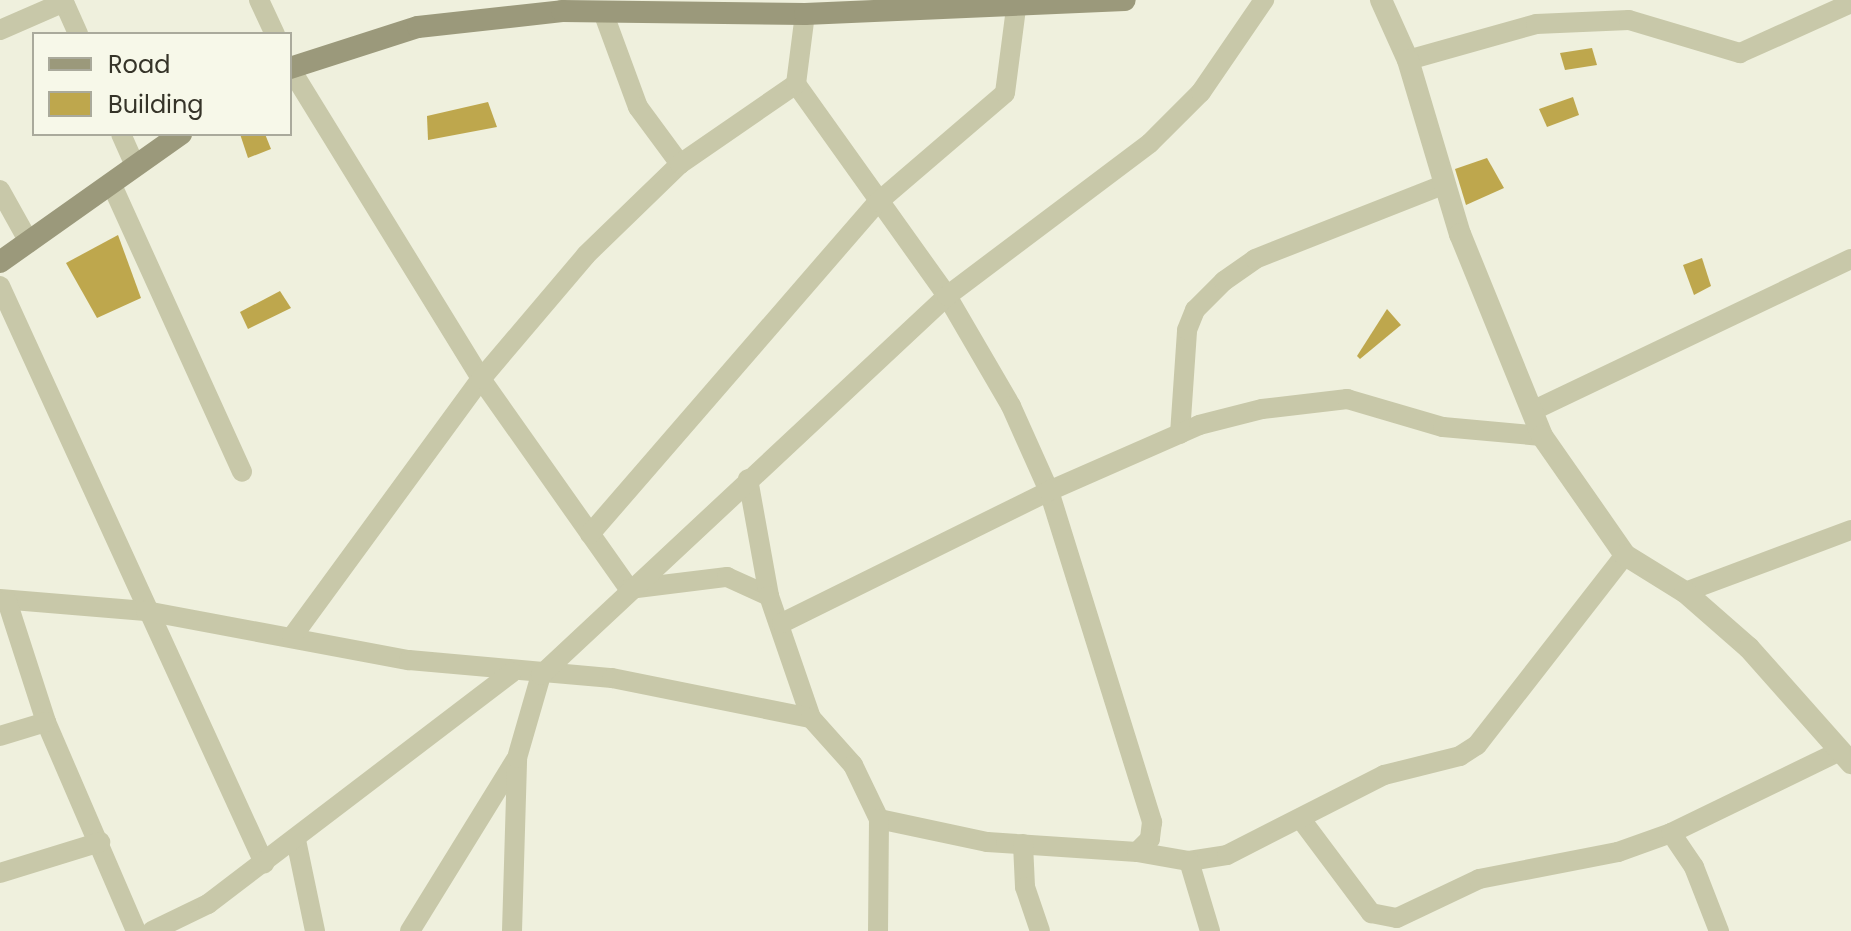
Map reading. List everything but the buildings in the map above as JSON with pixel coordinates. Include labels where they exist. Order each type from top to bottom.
[{"type":"main road","points":[[292,67],[418,27],[561,5],[603,12],[805,14],[918,6],[1016,8],[1042,2],[1125,0]]},
{"type":"main road","points":[[0,262],[178,136]]},
{"type":"street","points":[[259,0],[274,32]]},
{"type":"street","points":[[512,931],[517,758],[541,675],[629,589],[947,296],[1150,143],[1201,92],[1264,0]]},
{"type":"street","points":[[1303,822],[1371,913],[1397,918],[1479,879],[1618,852],[1671,833],[1846,757],[1749,648],[1685,592],[1625,555],[1542,436],[1445,184],[1408,60],[1381,0]]},
{"type":"street","points":[[0,30],[64,1],[77,32]]},
{"type":"street","points":[[1408,60],[1536,24],[1629,20],[1740,53],[1851,3]]},
{"type":"street","points":[[590,534],[878,202],[1005,93],[1016,8]]},
{"type":"street","points":[[603,12],[638,107],[680,164]]},
{"type":"street","points":[[805,14],[796,84],[947,296],[1011,406],[1049,491],[1152,822],[1150,839],[1137,852]]},
{"type":"street","points":[[292,71],[481,379],[629,589]]},
{"type":"street","points":[[292,637],[481,379],[586,255],[680,164],[796,84]]},
{"type":"street","points":[[122,136],[135,166]]},
{"type":"street","points":[[111,183],[242,472]]},
{"type":"street","points":[[1180,434],[1187,330],[1195,310],[1224,281],[1255,259],[1445,184]]},
{"type":"street","points":[[0,190],[29,242]]},
{"type":"street","points":[[1532,411],[1851,259]]},
{"type":"street","points":[[0,286],[84,459],[146,611],[264,863]]},
{"type":"street","points":[[782,623],[1049,491],[1180,434],[1262,409],[1347,399],[1443,427],[1542,436]]},
{"type":"street","points":[[748,479],[769,596],[782,623],[811,718],[853,765],[879,819],[878,931]]},
{"type":"street","points":[[1685,592],[1851,530]]},
{"type":"street","points":[[879,819],[1023,844],[1137,852],[1189,861],[1227,855],[1303,822],[1384,775],[1477,745],[1625,555]]},
{"type":"street","points":[[629,589],[727,577],[769,596]]},
{"type":"street","points":[[136,931],[46,722],[3,600],[146,611],[512,672],[682,689],[811,718]]},
{"type":"street","points":[[152,931],[208,904],[296,840],[512,672]]},
{"type":"street","points":[[0,736],[46,722]]},
{"type":"street","points":[[410,931],[517,758]]},
{"type":"street","points":[[1671,833],[1694,867],[1719,931]]},
{"type":"street","points":[[296,840],[315,931]]},
{"type":"street","points":[[0,873],[100,842]]},
{"type":"street","points":[[1023,844],[1025,887],[1040,931]]},
{"type":"street","points":[[1189,861],[1210,931]]},
{"type":"street","points":[[1400,931],[1415,909]]}]
